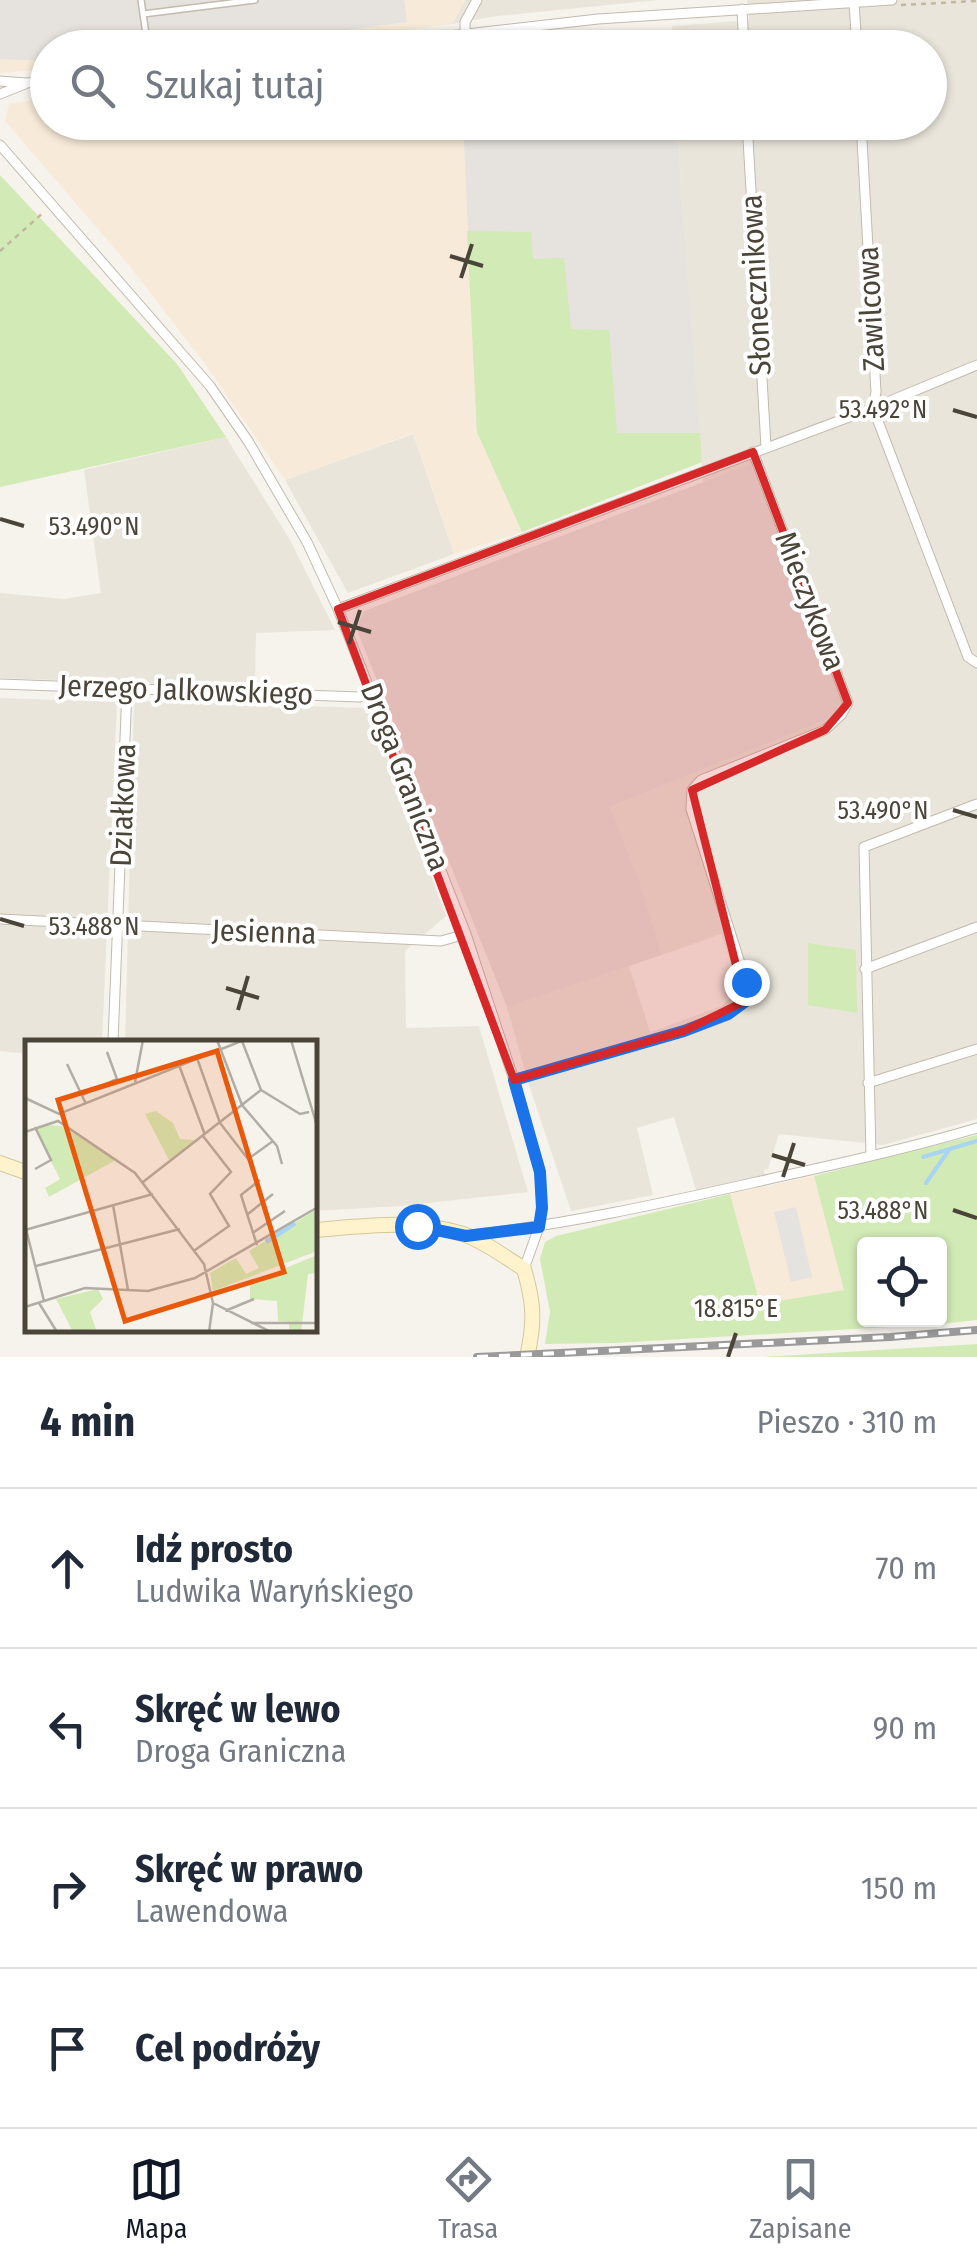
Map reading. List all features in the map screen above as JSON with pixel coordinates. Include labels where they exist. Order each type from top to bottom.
[{"type":"street","points":[[465,30],[477,0]]},
{"type":"street","points":[[500,30],[729,5],[742,9],[892,0]]},
{"type":"street","points":[[854,2],[856,30]]},
{"type":"street","points":[[742,9],[743,30]]},
{"type":"street","points":[[0,81],[30,83]]},
{"type":"street","points":[[0,94],[26,83]]},
{"type":"street","name":"Słonecznikowa","points":[[749,140],[766,447]]},
{"type":"street","name":"Zawilcowa","points":[[862,140],[876,392],[873,408],[973,660]]},
{"type":"street","name":"Droga Graniczna","points":[[0,144],[210,386],[308,542],[466,934],[514,1080],[540,1172],[542,1208],[524,1268]]},
{"type":"street","points":[[338,609],[873,408],[977,365]]},
{"type":"street","name":"Mieczykowa","points":[[514,1080],[684,1031],[728,1014],[746,1001],[746,982],[690,809],[692,790],[700,780],[826,730],[841,716],[848,702],[753,452]]},
{"type":"street","name":"Jerzego Jalkowskiego","points":[[0,684],[372,694]]},
{"type":"street","name":"Działkowa","points":[[113,1040],[128,688]]},
{"type":"street","points":[[871,1156],[864,847],[977,804]]},
{"type":"street","name":"Jesienna","points":[[0,920],[441,941],[466,934]]},
{"type":"street","points":[[865,969],[977,927]]},
{"type":"street","points":[[868,1084],[977,1049]]},
{"type":"street","points":[[466,1236],[539,1227],[662,1203],[977,1128]]},
{"type":"street","points":[[0,1163],[25,1172]]},
{"type":"street","points":[[318,1230],[387,1224],[417,1226],[466,1236],[524,1268],[534,1312],[527,1357]]},
{"type":"lane","points":[[141,0],[145,30]]},
{"type":"lane","points":[[143,14],[254,0]]},
{"type":"path","points":[[0,250],[47,210]]},
{"type":"highlighted area","points":[[753,452],[848,703],[825,730],[692,790],[745,1001],[684,1031],[514,1080],[338,609]]},
{"type":"shaded area","points":[[0,0],[465,0],[452,24],[402,30],[30,30],[30,70],[0,73]]},
{"type":"shaded area","points":[[0,0],[404,0],[407,22],[346,30],[30,30],[30,60],[0,59]]},
{"type":"shaded area","points":[[465,0],[658,0],[452,24]]},
{"type":"shaded area","points":[[747,0],[977,0],[977,1119],[883,1145],[779,1134],[765,1175],[696,1190],[674,1117],[637,1128],[653,1195],[571,1211],[507,1007],[629,966],[650,1032],[722,1006],[735,993],[735,975],[721,934],[662,955],[640,883],[610,807],[833,717],[844,702],[752,465],[703,482],[679,140],[947,140],[947,30],[672,30],[672,26],[749,20]]},
{"type":"shaded area","points":[[30,101],[30,140],[464,140],[477,432],[522,532],[454,554],[413,433],[285,480],[206,365],[128,264],[5,121],[9,104]]},
{"type":"shaded area","points":[[464,140],[679,140],[702,462],[522,532],[477,432]]},
{"type":"shaded area","points":[[413,434],[454,554],[348,593],[285,480]]},
{"type":"shaded area","points":[[226,437],[290,540],[335,630],[256,633],[255,687],[0,678],[0,593],[64,599],[101,593],[84,470]]},
{"type":"shaded area","points":[[751,464],[844,702],[833,717],[610,807],[640,883],[662,955],[507,1007],[357,630],[359,621],[364,611]]},
{"type":"shaded area","points":[[0,698],[117,702],[102,1040],[25,1040],[25,1054],[0,1051]]},
{"type":"shaded area","points":[[134,701],[368,708],[446,916],[405,951],[406,1028],[479,1026],[528,1192],[318,1211],[318,1040],[125,1040]]},
{"type":"shaded area","points":[[814,1176],[845,1290],[760,1304],[730,1194]]},
{"type":"shaded area","points":[[796,1207],[812,1277],[791,1282],[774,1212]]},
{"type":"green space","points":[[0,175],[177,364],[226,437],[0,487]]},
{"type":"green space","points":[[467,231],[531,232],[533,259],[564,258],[571,329],[609,330],[617,433],[700,433],[702,462],[522,532],[477,432]]},
{"type":"green space","points":[[808,943],[856,950],[857,1013],[808,1005]]},
{"type":"green space","points":[[977,1135],[977,1320],[947,1323],[947,1237],[857,1237],[857,1327],[890,1327],[545,1344],[550,1312],[540,1259],[545,1242],[556,1236],[730,1194],[760,1304],[844,1290],[814,1176]]},
{"type":"green space","points":[[977,1344],[977,1357],[763,1357]]},
{"type":"waterway","points":[[923,1157],[977,1141]]},
{"type":"waterway","points":[[926,1183],[949,1150]]},
{"type":"railway","points":[[477,1357],[977,1330]]},
{"type":"route","points":[[417,1226],[466,1236],[539,1227],[540,1172],[514,1080],[684,1031],[728,1014],[746,1001],[746,982]]}]
